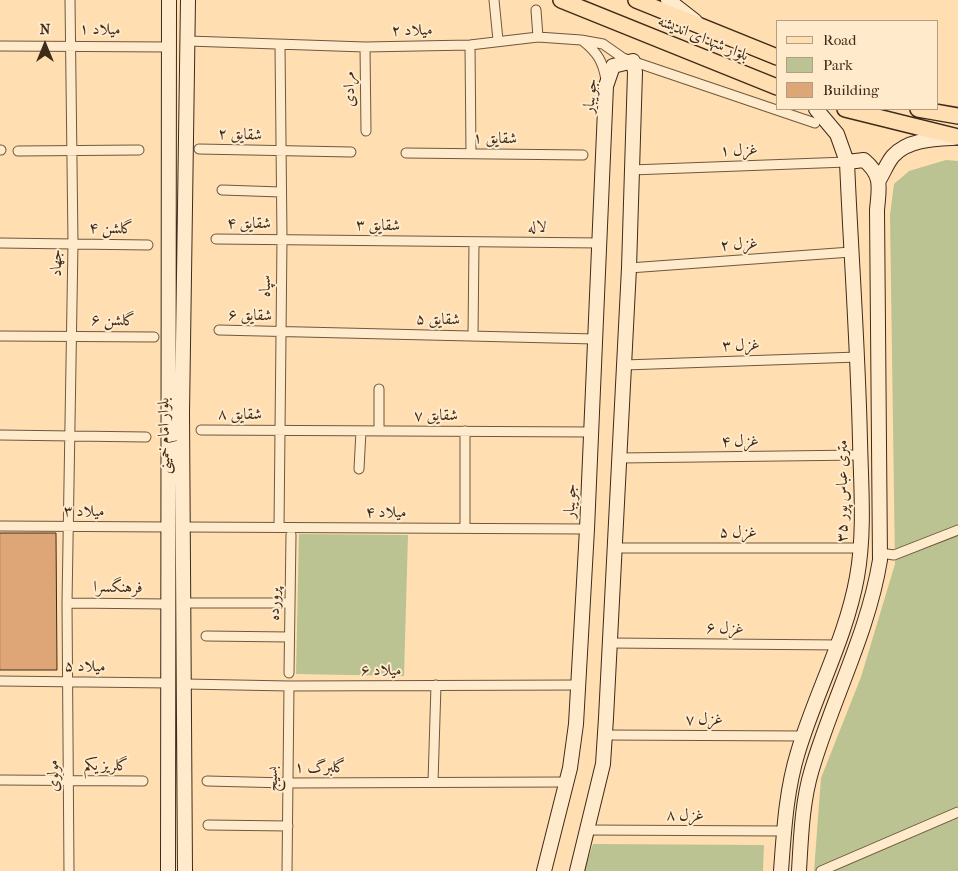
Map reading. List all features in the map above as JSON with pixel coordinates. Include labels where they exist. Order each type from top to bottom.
[{"type":"main road","name":"بلوار شهدای اندیشه","points":[[560,0],[776,87]]},
{"type":"main road","name":"بلوار شهدای اندیشه","points":[[636,0],[776,57]]},
{"type":"main road","points":[[849,110],[958,137]]},
{"type":"main road","points":[[924,110],[958,116]]},
{"type":"street","name":"جهاد","points":[[67,526],[71,436],[73,243],[70,0]]},
{"type":"street","name":"بلوار امام خمینی","points":[[168,871],[169,0]]},
{"type":"street","name":"بلوار امام خمینی","points":[[185,871],[185,603],[182,394],[188,0]]},
{"type":"street","points":[[494,0],[498,40]]},
{"type":"street","points":[[668,0],[704,27]]},
{"type":"street","points":[[536,10],[538,37]]},
{"type":"street","name":"میلاد ۲","points":[[188,41],[365,47],[470,45],[498,40],[538,37],[581,40],[603,44],[623,58],[776,104]]},
{"type":"street","points":[[581,40],[598,54],[604,65],[606,86]]},
{"type":"street","name":"سپاه","points":[[279,527],[282,239],[280,192],[280,45]]},
{"type":"street","points":[[470,45],[471,153]]},
{"type":"street","name":"میلاد ۱","points":[[0,46],[169,47]]},
{"type":"street","name":"مرادی","points":[[365,47],[366,131]]},
{"type":"street","points":[[577,871],[603,764],[616,548],[629,268],[635,72],[633,60]]},
{"type":"street","name":"جویبار","points":[[544,871],[566,782],[574,733],[578,684],[596,339],[606,86],[613,66],[633,60]]},
{"type":"street","name":"میلاد ۲","points":[[796,110],[815,116]]},
{"type":"street","name":"۳۵ متری عباس پور","points":[[781,871],[783,831],[793,769],[803,736],[839,645],[853,597],[861,548],[858,357],[847,162],[837,134],[815,116]]},
{"type":"street","points":[[879,180],[894,155],[912,144],[932,139],[958,137]]},
{"type":"street","name":"شقایق ۲","points":[[199,149],[281,152]]},
{"type":"street","points":[[18,151],[139,150]]},
{"type":"street","points":[[281,152],[351,152]]},
{"type":"street","name":"شقایق ۱","points":[[406,153],[583,155]]},
{"type":"street","points":[[799,871],[804,804],[811,771],[870,610],[880,553],[877,210],[879,180],[875,169],[864,160],[847,162]]},
{"type":"street","name":"غزل ۱","points":[[631,170],[847,162]]},
{"type":"street","points":[[222,190],[280,192]]},
{"type":"street","name":"شقایق ۴","points":[[216,239],[282,239]]},
{"type":"street","name":"شقایق ۳","points":[[282,239],[474,243]]},
{"type":"street","name":"گلشن ۴","points":[[0,243],[148,244]]},
{"type":"street","points":[[473,336],[474,243]]},
{"type":"street","name":"لاله","points":[[474,243],[600,243]]},
{"type":"street","name":"غزل ۲","points":[[629,268],[851,252]]},
{"type":"street","name":"شقایق ۶","points":[[219,330],[280,332]]},
{"type":"street","name":"شقایق ۵","points":[[280,332],[596,339]]},
{"type":"street","name":"گلشن ۶","points":[[0,336],[154,337]]},
{"type":"street","name":"غزل ۳","points":[[624,365],[858,357]]},
{"type":"street","points":[[379,388],[379,431]]},
{"type":"street","name":"شقایق ۸","points":[[200,430],[280,430]]},
{"type":"street","name":"شقایق ۷","points":[[280,430],[591,432]]},
{"type":"street","points":[[359,469],[361,431]]},
{"type":"street","points":[[465,528],[466,431]]},
{"type":"street","points":[[0,435],[146,437]]},
{"type":"street","name":"غزل ۴","points":[[620,458],[860,456]]},
{"type":"street","name":"میلاد ۳","points":[[0,526],[168,527]]},
{"type":"street","points":[[67,526],[68,682]]},
{"type":"street","points":[[168,527],[184,527]]},
{"type":"street","name":"میلاد ۴","points":[[184,527],[587,529]]},
{"type":"street","points":[[880,553],[894,555],[958,530]]},
{"type":"street","name":"پرورده","points":[[288,673],[291,536]]},
{"type":"street","name":"غزل ۵","points":[[616,548],[861,548]]},
{"type":"street","name":"فرهنگسرا","points":[[66,603],[168,604]]},
{"type":"street","points":[[185,603],[290,603]]},
{"type":"street","points":[[206,636],[289,637]]},
{"type":"street","name":"غزل ۶","points":[[610,643],[839,645]]},
{"type":"street","name":"میلاد ۵","points":[[0,680],[169,683]]},
{"type":"street","name":"مولوی","points":[[68,682],[69,871]]},
{"type":"street","points":[[169,683],[185,684]]},
{"type":"street","name":"میلاد ۶","points":[[185,684],[288,686],[578,684]]},
{"type":"street","points":[[433,782],[436,685]]},
{"type":"street","name":"بسیج","points":[[287,871],[288,686]]},
{"type":"street","name":"غزل ۷","points":[[605,735],[803,736]]},
{"type":"street","name":"گلریز یکم","points":[[0,780],[143,781]]},
{"type":"street","name":"گلبرگ ۱","points":[[207,781],[288,783],[566,782]]},
{"type":"street","points":[[821,871],[958,812]]},
{"type":"street","points":[[208,826],[288,826]]},
{"type":"street","name":"غزل ۸","points":[[587,830],[783,831]]},
{"type":"green space","points":[[946,160],[958,161],[958,871],[814,871],[821,778],[861,677],[895,564],[890,215],[894,184],[909,171]]},
{"type":"green space","points":[[299,534],[408,535],[404,676],[296,674]]},
{"type":"green space","points":[[593,844],[764,845],[763,871],[584,871]]},
{"type":"building","points":[[0,533],[56,533],[57,670],[0,670]]}]
